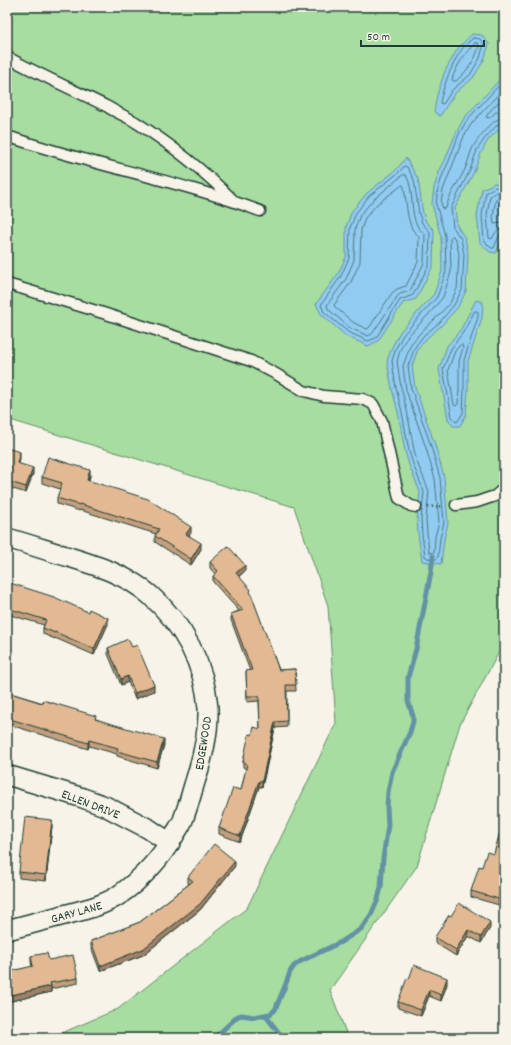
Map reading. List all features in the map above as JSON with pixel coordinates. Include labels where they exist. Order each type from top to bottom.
[{"type":"street","name":"EDGEWOOD","points":[[7,538],[119,574],[134,582],[150,594],[165,609],[180,628],[188,642],[199,665],[208,709],[207,726],[202,759],[189,801],[182,821],[170,842]]},
{"type":"street","name":"ELLEN DRIVE","points":[[7,775],[105,806],[170,842]]},
{"type":"street","name":"GARY LANE","points":[[7,930],[101,905],[118,896],[135,883],[153,865],[170,842]]},
{"type":"lane","points":[[7,57],[91,98],[137,123],[177,152],[234,201]]},
{"type":"lane","points":[[7,136],[39,147],[215,195],[260,211]]},
{"type":"lane","points":[[7,284],[103,313],[251,361],[304,391],[324,396],[363,399],[372,404],[382,421],[399,498],[410,506],[416,507]]},
{"type":"lane","points":[[456,505],[478,502],[495,496],[504,488]]},
{"type":"path","points":[[416,507],[456,505]]},
{"type":"green space","points":[[7,7],[504,7],[504,643],[460,724],[417,866],[330,990],[348,1038],[50,1038],[118,1009],[247,908],[336,723],[328,606],[294,507],[7,419]]},
{"type":"water","points":[[472,34],[482,35],[489,44],[484,60],[473,78],[455,93],[440,116],[434,112],[437,95],[445,71],[458,48]]},
{"type":"water","points":[[504,75],[504,125],[488,140],[481,153],[474,172],[455,208],[457,226],[465,238],[468,253],[466,291],[458,307],[418,349],[412,366],[415,387],[435,445],[444,477],[448,523],[444,539],[441,564],[422,561],[417,519],[420,492],[405,451],[387,361],[400,332],[434,294],[442,271],[441,237],[432,204],[434,188],[439,172],[464,118]]},
{"type":"water","points":[[406,158],[418,179],[423,213],[426,222],[434,230],[433,266],[416,299],[403,303],[378,341],[368,346],[346,336],[321,314],[316,304],[338,274],[346,257],[346,227],[352,211],[367,193],[395,171]]},
{"type":"water","points":[[495,183],[504,183],[504,234],[496,253],[490,252],[480,243],[477,215],[482,189]]},
{"type":"water","points":[[476,300],[483,302],[482,318],[468,361],[466,415],[460,426],[453,426],[448,419],[439,369],[447,346],[461,329]]},
{"type":"building","points":[[7,448],[20,452],[17,463],[33,468],[26,487],[7,481]]},
{"type":"building","points":[[48,457],[90,470],[87,480],[148,499],[191,527],[186,534],[201,543],[191,559],[155,536],[159,529],[57,498],[62,483],[42,477]]},
{"type":"building","points":[[228,546],[245,565],[236,573],[251,590],[250,591],[279,670],[295,669],[296,685],[286,685],[287,721],[275,722],[262,781],[259,781],[240,836],[219,828],[233,788],[241,790],[247,764],[243,761],[249,734],[252,735],[254,727],[260,729],[259,696],[247,696],[246,671],[252,670],[231,614],[243,610],[213,576],[218,571],[210,562]]},
{"type":"building","points":[[7,582],[54,597],[88,612],[89,609],[108,618],[94,649],[43,628],[46,620],[7,608]]},
{"type":"building","points":[[128,639],[132,647],[137,645],[154,685],[135,693],[128,676],[121,679],[108,648]]},
{"type":"building","points":[[7,692],[42,703],[43,700],[96,716],[95,719],[164,739],[157,762],[117,751],[118,748],[89,740],[88,743],[7,718]]},
{"type":"building","points":[[25,817],[52,820],[46,875],[19,872]]},
{"type":"building","points":[[504,818],[504,883],[499,899],[471,891],[479,866],[482,867],[487,852],[494,854]]},
{"type":"building","points":[[214,844],[235,861],[200,904],[143,949],[100,966],[91,941],[140,922],[193,881],[188,877]]},
{"type":"building","points":[[459,903],[490,922],[481,937],[468,930],[456,950],[435,937],[449,915],[451,916]]},
{"type":"building","points":[[47,953],[49,960],[73,955],[78,978],[50,983],[51,986],[7,996],[7,972],[33,966],[31,956]]},
{"type":"building","points":[[414,965],[447,978],[441,995],[429,990],[421,1010],[398,1002],[407,978],[409,979]]},
{"type":"building","points":[[453,1033],[459,1038],[449,1038]]},
{"type":"waterway","points":[[214,1038],[238,1016],[242,1015],[254,1017],[270,1014],[275,1010],[290,972],[294,966],[301,961],[341,942],[361,929],[371,915],[378,899],[381,887],[383,858],[388,825],[388,792],[392,772],[410,732],[413,721],[413,716],[408,701],[408,677],[416,649],[433,556]]},
{"type":"waterway","points":[[265,1015],[283,1038]]}]
